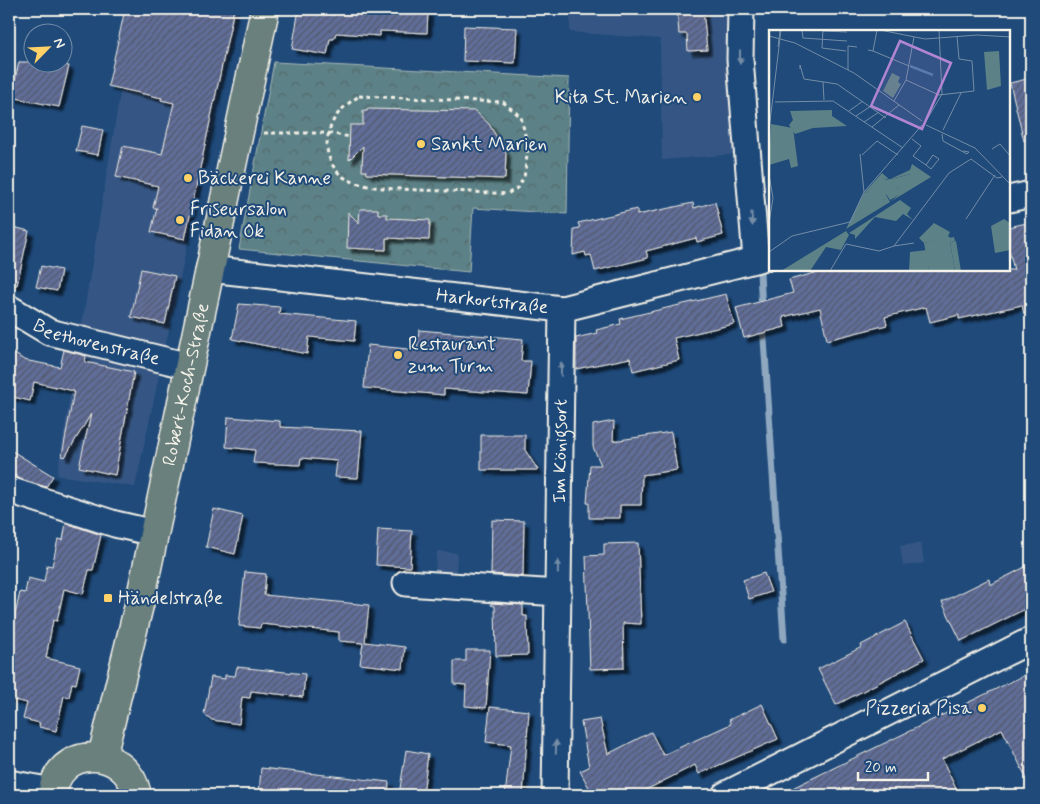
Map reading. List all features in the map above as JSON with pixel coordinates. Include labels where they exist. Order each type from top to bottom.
[{"type":"main road","name":"Robert-Koch-Straße","points":[[102,757],[140,601],[265,9]]},
{"type":"main road","points":[[53,793],[58,779],[65,768],[76,760],[102,757],[116,762],[127,771],[134,783],[137,795]]},
{"type":"street","points":[[741,9],[740,59],[763,257]]},
{"type":"street","points":[[1010,199],[1031,194]]},
{"type":"street","name":"Harkortstraße","points":[[210,269],[562,309],[763,257]]},
{"type":"street","name":"Beethovenstraße","points":[[9,308],[49,332],[189,366]]},
{"type":"street","name":"Im Königsort","points":[[555,795],[562,309]]},
{"type":"street","points":[[9,490],[115,524],[154,533]]},
{"type":"street","points":[[406,583],[558,593]]},
{"type":"street","points":[[725,795],[1031,640]]},
{"type":"street","points":[[9,783],[53,793]]},
{"type":"path","points":[[359,96],[503,102],[520,117],[528,148],[524,178],[517,188],[506,194],[362,185],[345,179],[334,167],[327,152],[328,133],[334,116],[343,106],[359,96]]},
{"type":"path","points":[[238,133],[328,133],[350,137]]},
{"type":"shaded area","points":[[134,9],[238,9],[135,487],[57,475]]},
{"type":"shaded area","name":"Kita St. Marien","points":[[570,9],[726,9],[737,154],[662,160],[660,39],[570,32]]},
{"type":"shaded area","points":[[921,543],[924,563],[903,566],[900,546]]},
{"type":"shaded area","points":[[437,551],[457,553],[456,573],[435,572]]},
{"type":"green space","points":[[274,62],[569,78],[567,214],[473,208],[469,272],[239,249]]},
{"type":"building","points":[[125,9],[234,9],[185,239],[151,232],[157,208],[153,208],[158,186],[116,177],[123,146],[162,154],[174,103],[161,100],[162,98],[108,86]]},
{"type":"building","points":[[299,9],[334,15],[335,11],[349,11],[349,9],[428,12],[427,33],[380,31],[380,36],[336,33],[334,39],[330,39],[327,55],[292,49]]},
{"type":"building","points":[[677,9],[703,9],[707,50],[688,51],[687,34],[679,34]]},
{"type":"building","points":[[464,26],[517,28],[515,63],[463,61]]},
{"type":"building","points":[[19,62],[22,62],[22,72],[68,72],[59,107],[11,97]]},
{"type":"building","points":[[1031,78],[1031,140],[1024,141],[1010,83]]},
{"type":"building","name":"Sankt Marien","points":[[368,109],[475,111],[489,124],[506,153],[505,179],[367,174],[366,171],[362,171],[363,146],[349,160],[350,125],[363,125],[363,111]]},
{"type":"building","points":[[82,126],[103,130],[98,155],[76,151]]},
{"type":"building","points":[[715,202],[723,235],[697,242],[696,238],[646,251],[648,258],[595,271],[591,255],[586,256],[585,252],[573,255],[574,229],[580,228],[578,223],[637,209],[637,215],[693,203],[694,208]]},
{"type":"building","points":[[360,209],[378,209],[378,214],[387,214],[387,218],[430,220],[429,240],[386,238],[386,250],[347,248],[348,212],[359,223]]},
{"type":"building","points":[[1031,222],[1031,313],[1024,314],[1022,305],[959,319],[959,315],[930,322],[926,307],[885,317],[887,325],[827,340],[820,308],[783,317],[785,327],[744,338],[736,308],[793,293],[789,280],[811,274],[824,271],[1014,270],[1010,254],[1010,227]]},
{"type":"building","points":[[9,226],[29,231],[17,285],[9,284]]},
{"type":"building","points":[[41,266],[61,270],[57,291],[36,287]]},
{"type":"building","points":[[141,269],[175,276],[165,324],[131,317]]},
{"type":"building","points":[[726,294],[734,324],[674,338],[679,360],[633,371],[630,358],[576,369],[576,338],[597,333],[596,330],[621,324],[620,319]]},
{"type":"building","points":[[239,304],[280,307],[279,314],[356,321],[354,341],[309,337],[307,354],[232,339]]},
{"type":"building","points":[[419,330],[523,339],[521,361],[531,361],[528,395],[444,389],[444,395],[364,388],[368,345],[417,350]]},
{"type":"building","points":[[9,350],[24,360],[60,367],[64,350],[86,356],[85,362],[134,372],[115,475],[79,467],[91,414],[65,457],[62,456],[74,391],[34,382],[30,401],[9,396]]},
{"type":"building","points":[[228,417],[280,421],[280,427],[362,431],[358,478],[335,477],[337,461],[301,458],[300,465],[253,463],[255,450],[226,447]]},
{"type":"building","points":[[614,421],[613,441],[671,432],[677,470],[642,475],[641,505],[620,505],[620,518],[589,518],[589,503],[587,503],[590,465],[601,465],[593,447],[593,425]]},
{"type":"building","points":[[481,435],[525,435],[525,450],[538,470],[481,470]]},
{"type":"building","points":[[9,449],[53,476],[46,487],[20,479],[9,471]]},
{"type":"building","points":[[214,509],[243,516],[235,554],[206,547]]},
{"type":"building","points":[[492,520],[524,521],[523,576],[491,574]]},
{"type":"building","points":[[66,523],[101,535],[93,570],[89,570],[83,594],[64,589],[57,621],[53,620],[46,658],[80,666],[76,684],[72,683],[69,697],[64,696],[56,731],[39,727],[40,723],[23,719],[27,703],[9,699],[9,619],[14,620],[20,592],[25,593],[28,578],[44,582],[47,565],[52,566],[58,539],[63,540]]},
{"type":"building","points":[[378,529],[412,531],[410,567],[376,565]]},
{"type":"building","points":[[638,543],[641,624],[623,623],[624,668],[590,669],[586,556],[604,555],[604,544]]},
{"type":"building","points":[[1031,564],[1031,606],[961,641],[942,602],[989,579],[990,585]]},
{"type":"building","points":[[245,572],[266,574],[264,595],[369,605],[365,642],[405,647],[403,669],[360,664],[363,643],[339,641],[339,632],[261,624],[260,628],[239,626]]},
{"type":"building","points":[[764,573],[771,592],[749,599],[743,580]]},
{"type":"building","points":[[491,603],[523,605],[523,616],[527,616],[528,655],[496,656],[495,606],[491,605]]},
{"type":"building","points":[[905,622],[924,659],[836,705],[818,669],[862,647],[861,645]]},
{"type":"building","points":[[466,650],[490,650],[486,708],[465,706],[466,685],[454,684],[454,661],[466,661]]},
{"type":"building","points":[[237,667],[305,674],[303,697],[251,691],[250,698],[242,697],[239,724],[212,720],[204,714],[211,677],[225,679],[225,675],[235,676]]},
{"type":"building","points":[[1031,672],[1031,787],[1002,729],[942,759],[959,795],[778,795]]},
{"type":"building","points":[[762,704],[778,739],[699,774],[695,765],[636,795],[593,795],[580,771],[589,767],[581,722],[600,719],[608,754],[651,732],[663,755],[731,724],[729,720]]},
{"type":"building","points":[[490,707],[529,711],[523,795],[505,795],[511,745],[486,742]]},
{"type":"building","points":[[406,750],[428,754],[423,795],[399,795]]},
{"type":"building","points":[[261,768],[389,782],[388,795],[259,795]]},
{"type":"waterway","points":[[760,273],[762,310]]},
{"type":"waterway","points":[[763,324],[784,639]]},
{"type":"place","name":"Kita St. Marien","points":[[697,97]]},
{"type":"place","name":"Sankt Marien","points":[[421,144]]},
{"type":"place","name":"Bäckerei Kanne","points":[[188,178]]},
{"type":"place","name":"Friseursalon Fidan Ok","points":[[180,220]]},
{"type":"place","name":"Restaurant zum Turm","points":[[398,355]]},
{"type":"place","name":"Händelstraße","points":[[108,598]]},
{"type":"place","name":"Pizzeria Pisa","points":[[982,708]]}]
